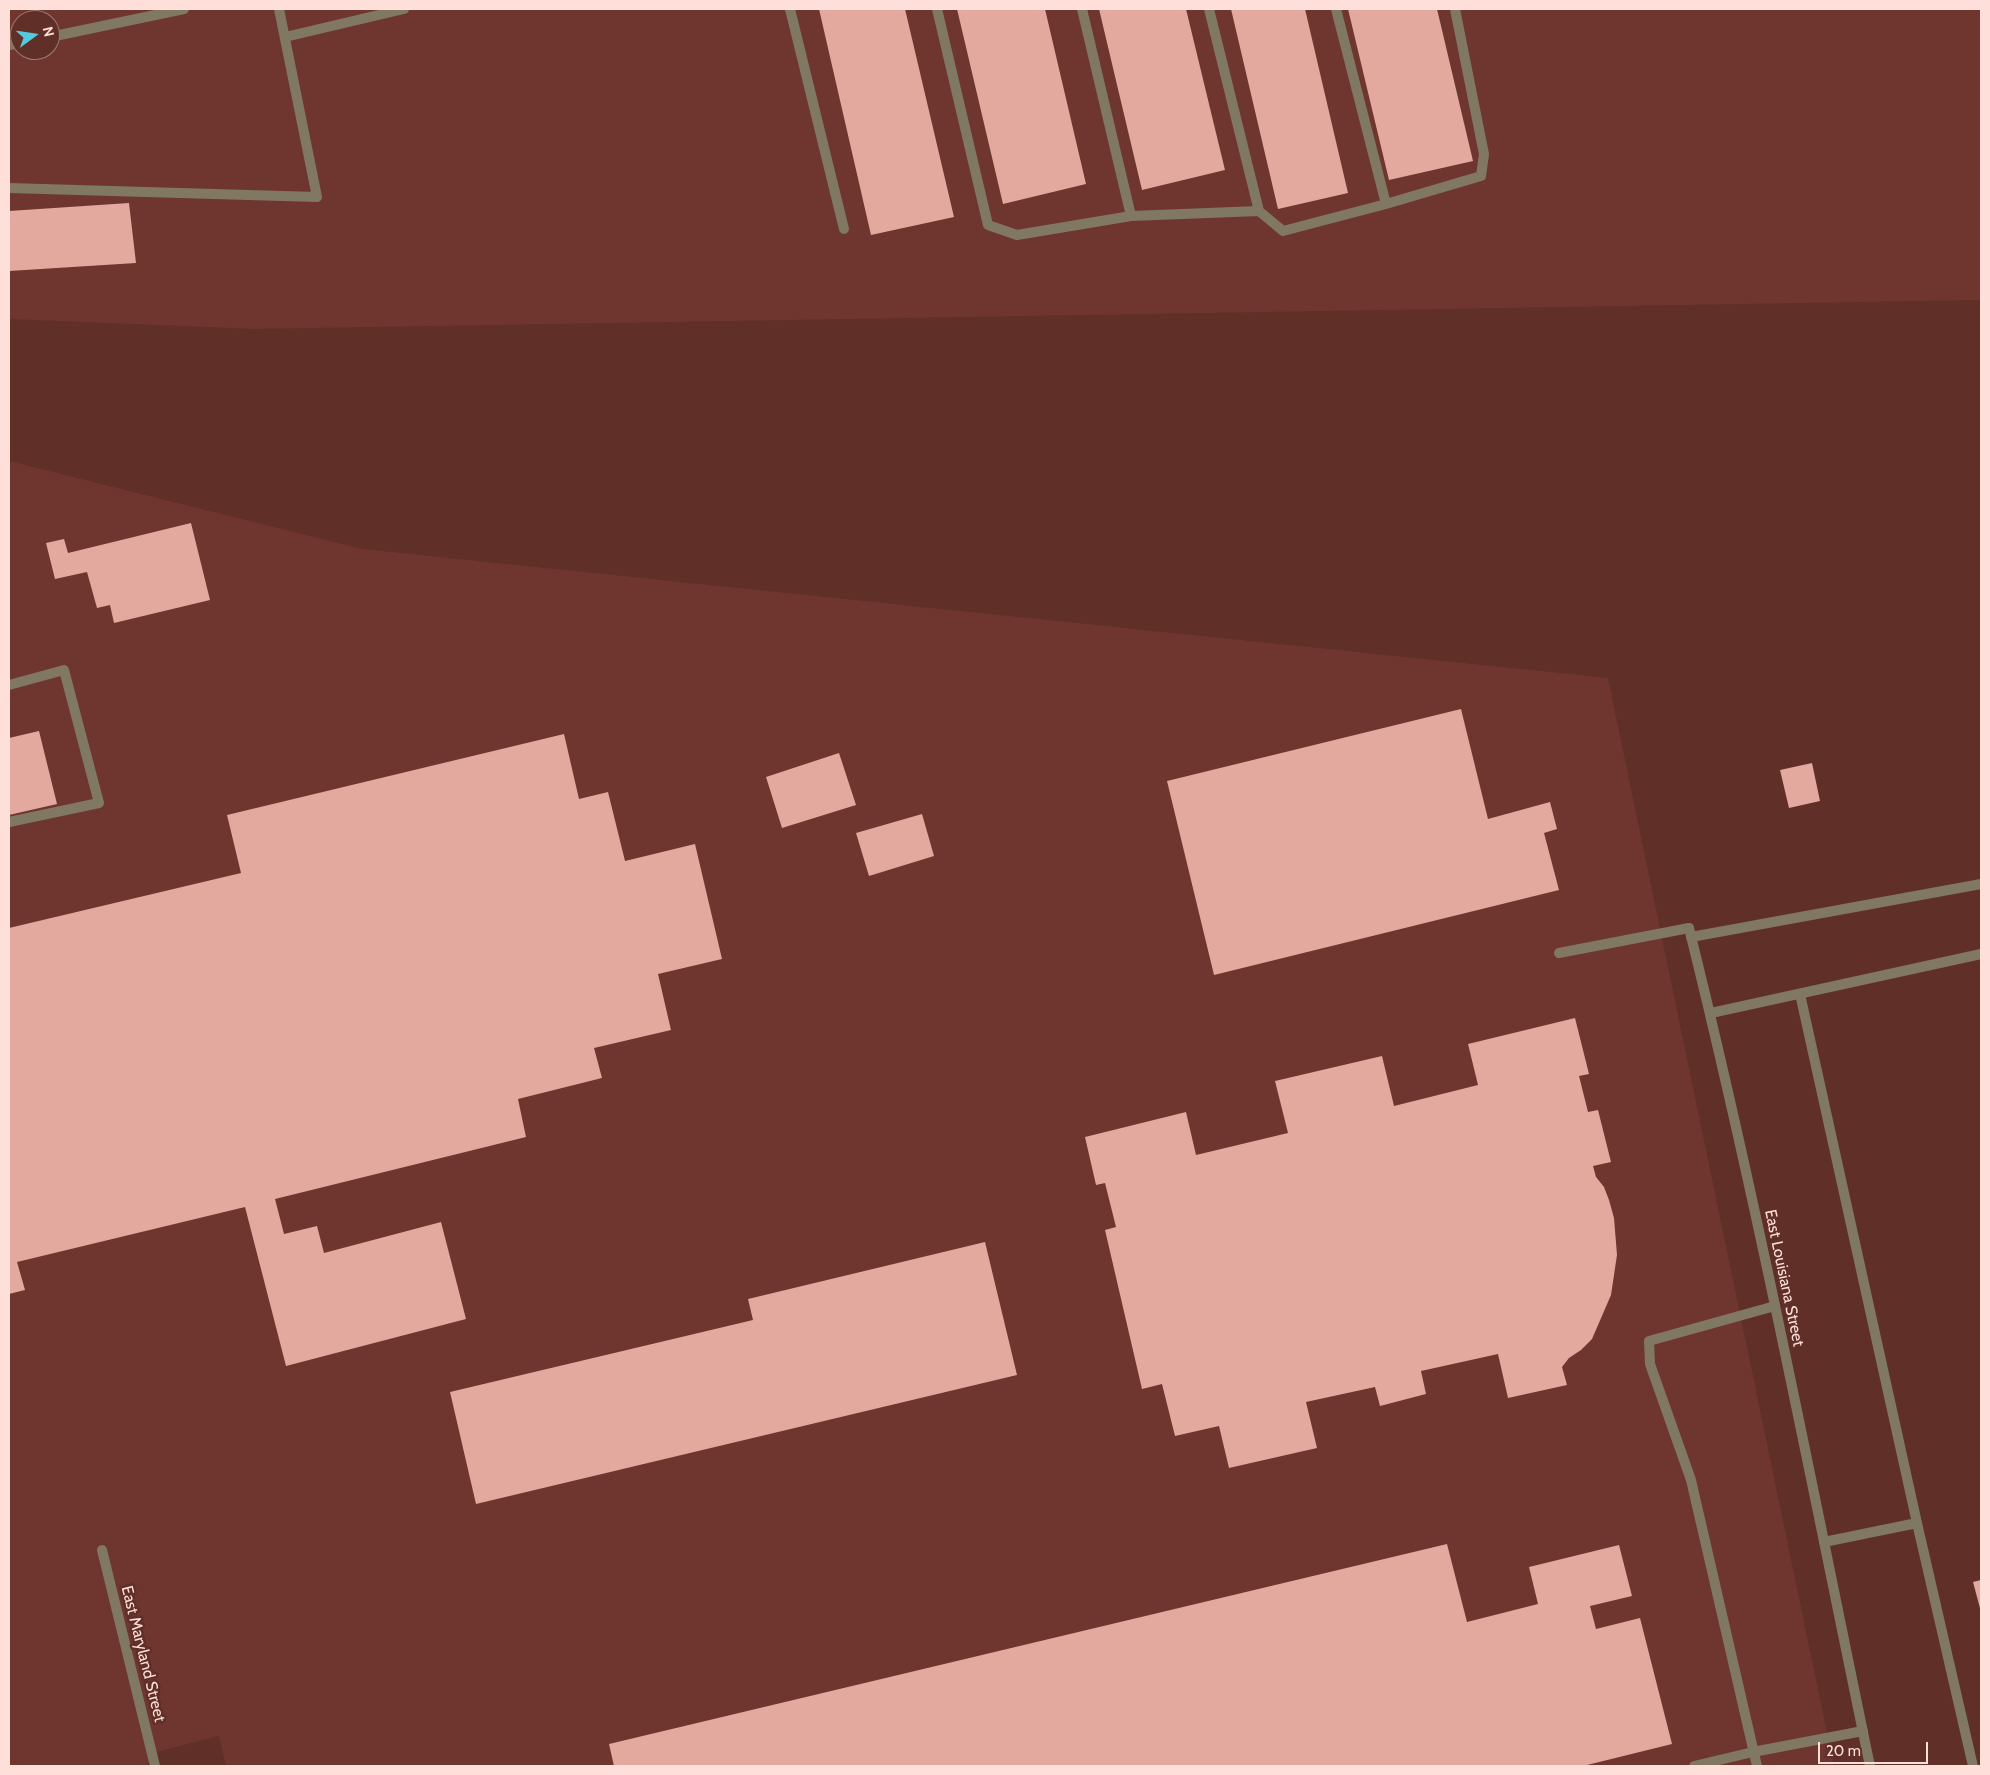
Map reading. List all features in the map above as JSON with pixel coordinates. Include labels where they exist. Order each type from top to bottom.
[{"type":"street","points":[[60,34],[184,9]]},
{"type":"street","points":[[9,188],[317,197],[279,9]]},
{"type":"street","points":[[285,37],[404,9]]},
{"type":"street","points":[[790,9],[844,229]]},
{"type":"street","points":[[937,9],[988,225],[1017,236],[1131,216],[1259,212]]},
{"type":"street","points":[[1082,9],[1131,216]]},
{"type":"street","points":[[1209,9],[1259,212],[1283,231],[1386,204],[1481,176],[1484,154],[1455,9]]},
{"type":"street","points":[[1336,9],[1386,204]]},
{"type":"street","points":[[9,685],[64,670],[99,803],[9,822]]},
{"type":"street","points":[[1558,953],[1981,884]]},
{"type":"street","name":"East Louisiana Street","points":[[1690,932],[1711,1013],[1775,1306],[1870,1766]]},
{"type":"street","points":[[1711,1013],[1981,954]]},
{"type":"street","points":[[1800,994],[1917,1523],[1974,1766]]},
{"type":"street","points":[[1757,1766],[1691,1480],[1650,1364],[1649,1341],[1775,1306]]},
{"type":"street","points":[[1824,1542],[1917,1523]]},
{"type":"street","name":"East Maryland Street","points":[[102,1550],[155,1766]]},
{"type":"street","points":[[1694,1766],[1753,1752],[1863,1731]]},
{"type":"shaded area","points":[[9,9],[1981,9],[1981,300],[255,329],[9,319]]},
{"type":"shaded area","points":[[9,461],[362,549],[1608,678],[1834,1766],[226,1766],[219,1736],[152,1753],[147,1766],[9,1766]]},
{"type":"building","points":[[819,9],[905,9],[954,217],[871,235]]},
{"type":"building","points":[[957,9],[1045,9],[1086,184],[1003,204]]},
{"type":"building","points":[[1099,9],[1186,9],[1225,170],[1142,190]]},
{"type":"building","points":[[1231,9],[1305,9],[1348,193],[1278,209]]},
{"type":"building","points":[[1348,9],[1437,9],[1473,161],[1389,180]]},
{"type":"building","points":[[129,203],[136,263],[9,271],[9,211]]},
{"type":"building","points":[[191,523],[210,600],[114,623],[110,605],[97,608],[87,572],[55,579],[46,543],[64,539],[68,553]]},
{"type":"building","points":[[1461,709],[1488,819],[1550,802],[1557,829],[1544,833],[1559,890],[1214,975],[1167,781]]},
{"type":"building","points":[[39,731],[57,804],[9,815],[9,738]]},
{"type":"building","points":[[564,734],[579,799],[608,792],[625,861],[695,844],[722,959],[658,974],[671,1030],[594,1048],[602,1078],[518,1099],[526,1137],[275,1199],[284,1234],[317,1226],[324,1253],[441,1222],[466,1319],[286,1366],[245,1207],[17,1262],[25,1290],[9,1294],[9,928],[241,873],[227,815]]},
{"type":"building","points":[[839,753],[856,805],[782,828],[766,777]]},
{"type":"building","points":[[1812,763],[1820,801],[1789,808],[1780,770]]},
{"type":"building","points":[[922,814],[934,856],[869,876],[856,833]]},
{"type":"building","points":[[1575,1018],[1589,1074],[1579,1076],[1588,1112],[1598,1110],[1611,1162],[1593,1166],[1596,1177],[1604,1187],[1614,1218],[1617,1255],[1611,1295],[1592,1339],[1569,1358],[1562,1367],[1567,1385],[1508,1398],[1498,1354],[1421,1371],[1426,1394],[1380,1406],[1375,1387],[1306,1402],[1317,1448],[1229,1468],[1219,1426],[1175,1436],[1162,1384],[1142,1389],[1105,1230],[1116,1227],[1105,1183],[1096,1185],[1085,1137],[1186,1112],[1196,1155],[1288,1133],[1275,1081],[1382,1056],[1394,1106],[1478,1085],[1468,1044]]},
{"type":"building","points":[[985,1242],[1017,1375],[476,1504],[450,1392],[753,1320],[748,1299]]},
{"type":"building","points":[[1447,1544],[1467,1622],[1538,1604],[1529,1567],[1619,1545],[1632,1596],[1590,1606],[1596,1629],[1640,1618],[1672,1744],[1583,1766],[614,1766],[609,1744]]},
{"type":"building","points":[[1981,1580],[1981,1612],[1973,1582]]}]
